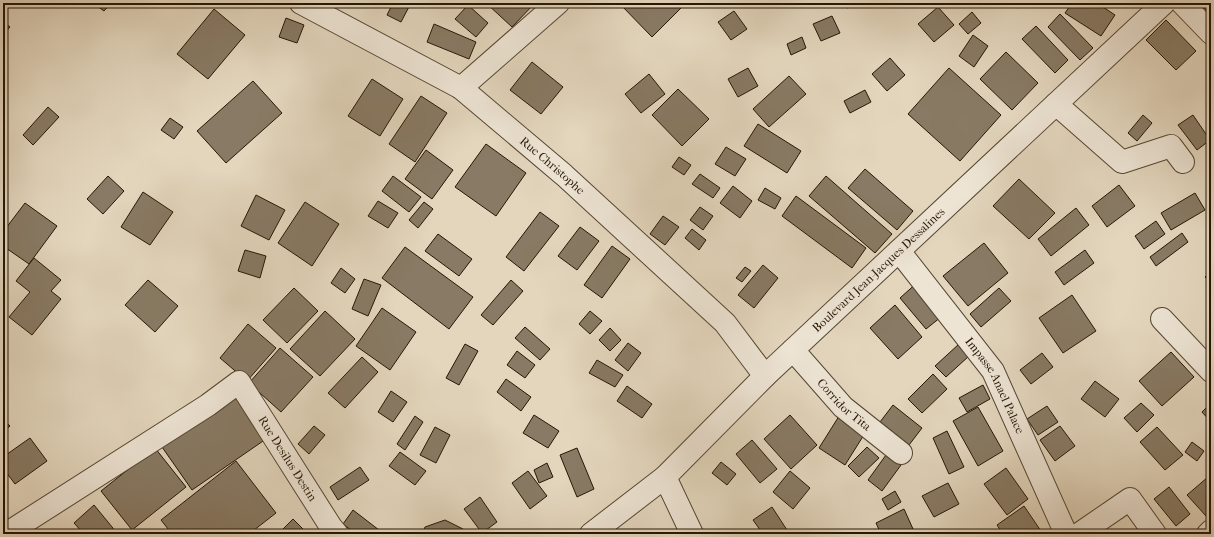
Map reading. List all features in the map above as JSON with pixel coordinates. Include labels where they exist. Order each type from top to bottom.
[{"type":"street","name":"Rue Christophe","points":[[301,3],[461,88],[564,175],[725,323],[765,376]]},
{"type":"street","points":[[461,88],[558,3]]},
{"type":"street","name":"Boulevard Jean-Jacques Dessalines","points":[[591,534],[665,477],[765,376],[1164,3]]},
{"type":"street","points":[[1182,3],[1211,33]]},
{"type":"street","points":[[1056,104],[1122,162],[1171,146],[1184,162]]},
{"type":"street","name":"Impasse Anael Palace","points":[[899,251],[993,371],[1066,534]]},
{"type":"street","points":[[1162,319],[1211,371]]},
{"type":"street","name":"Corridor Tita","points":[[793,350],[843,407],[901,452]]},
{"type":"street","name":"Rue Desilus Destin","points":[[6,534],[208,405],[239,382],[331,527],[337,534]]},
{"type":"street","points":[[665,477],[692,534]]},
{"type":"street","points":[[1078,534],[1130,500],[1155,534]]},
{"type":"building","points":[[93,3],[111,3],[104,11]]},
{"type":"building","points":[[393,3],[411,3],[401,22],[387,15]]},
{"type":"building","points":[[486,3],[535,3],[512,27]]},
{"type":"building","points":[[619,3],[676,3],[681,8],[652,37]]},
{"type":"building","points":[[845,3],[858,3],[847,8]]},
{"type":"building","points":[[1010,3],[1022,3],[1018,8]]},
{"type":"building","points":[[1072,3],[1097,3],[1115,15],[1101,36],[1065,13]]},
{"type":"building","points":[[1199,3],[1211,3],[1211,17]]},
{"type":"building","points":[[468,5],[488,23],[476,37],[455,19]]},
{"type":"building","points":[[938,7],[954,25],[934,42],[918,24]]},
{"type":"building","points":[[214,9],[245,35],[208,79],[177,54]]},
{"type":"building","points":[[734,11],[747,29],[731,40],[718,22]]},
{"type":"building","points":[[972,12],[981,23],[968,34],[959,24]]},
{"type":"building","points":[[1060,14],[1093,48],[1080,60],[1048,27]]},
{"type":"building","points":[[832,16],[840,33],[821,41],[813,24]]},
{"type":"building","points":[[286,18],[304,25],[297,43],[279,37]]},
{"type":"building","points":[[1166,20],[1196,51],[1176,70],[1146,40]]},
{"type":"building","points":[[3,21],[10,27],[3,35]]},
{"type":"building","points":[[434,24],[476,42],[469,59],[427,42]]},
{"type":"building","points":[[1036,26],[1068,60],[1055,73],[1022,39]]},
{"type":"building","points":[[973,35],[988,46],[974,67],[959,56]]},
{"type":"building","points":[[802,37],[806,48],[791,55],[787,44]]},
{"type":"building","points":[[1006,52],[1038,83],[1012,110],[980,79]]},
{"type":"building","points":[[890,58],[905,75],[887,91],[872,74]]},
{"type":"building","points":[[532,62],[563,87],[541,114],[510,90]]},
{"type":"building","points":[[748,68],[758,86],[738,97],[728,79]]},
{"type":"building","points":[[949,68],[1001,115],[960,161],[908,114]]},
{"type":"building","points":[[649,74],[665,94],[641,113],[625,94]]},
{"type":"building","points":[[789,76],[806,94],[769,127],[753,109]]},
{"type":"building","points":[[372,79],[403,99],[380,136],[348,116]]},
{"type":"building","points":[[253,81],[282,113],[226,163],[197,131]]},
{"type":"building","points":[[678,89],[709,119],[682,146],[652,115]]},
{"type":"building","points":[[865,90],[871,102],[850,113],[844,101]]},
{"type":"building","points":[[421,96],[447,113],[415,162],[389,144]]},
{"type":"building","points":[[48,107],[59,117],[33,145],[23,135]]},
{"type":"building","points":[[1143,115],[1152,123],[1137,141],[1128,133]]},
{"type":"building","points":[[1193,115],[1210,140],[1197,150],[1178,125]]},
{"type":"building","points":[[170,118],[183,127],[174,139],[161,130]]},
{"type":"building","points":[[758,124],[801,151],[787,173],[744,146]]},
{"type":"building","points":[[486,144],[526,173],[496,216],[455,187]]},
{"type":"building","points":[[726,147],[746,159],[735,176],[715,164]]},
{"type":"building","points":[[426,150],[453,170],[432,199],[405,179]]},
{"type":"building","points":[[679,157],[691,165],[684,175],[672,167]]},
{"type":"building","points":[[865,169],[913,211],[897,230],[848,188]]},
{"type":"building","points":[[700,174],[720,188],[713,198],[692,184]]},
{"type":"building","points":[[108,176],[124,191],[103,214],[87,199]]},
{"type":"building","points":[[393,176],[421,197],[409,212],[382,191]]},
{"type":"building","points":[[826,176],[892,234],[875,253],[809,196]]},
{"type":"building","points":[[1019,179],[1055,213],[1029,239],[993,206]]},
{"type":"building","points":[[1119,185],[1135,206],[1107,227],[1092,206]]},
{"type":"building","points":[[733,186],[752,201],[740,218],[720,203]]},
{"type":"building","points":[[765,188],[781,198],[775,209],[758,200]]},
{"type":"building","points":[[143,192],[173,212],[150,245],[121,227]]},
{"type":"building","points":[[1195,193],[1205,210],[1171,230],[1161,213]]},
{"type":"building","points":[[256,195],[285,210],[269,240],[241,226]]},
{"type":"building","points":[[796,196],[866,248],[852,268],[782,216]]},
{"type":"building","points":[[378,201],[398,213],[388,228],[368,216]]},
{"type":"building","points":[[305,202],[339,224],[312,266],[278,243]]},
{"type":"building","points":[[424,202],[433,209],[418,228],[409,220]]},
{"type":"building","points":[[25,203],[57,226],[29,264],[3,246],[3,232]]},
{"type":"building","points":[[700,207],[713,216],[703,230],[690,220]]},
{"type":"building","points":[[1076,208],[1089,225],[1051,256],[1038,239]]},
{"type":"building","points":[[540,212],[559,226],[524,271],[506,257]]},
{"type":"building","points":[[663,216],[679,227],[665,245],[650,234]]},
{"type":"building","points":[[1156,221],[1165,234],[1144,249],[1135,236]]},
{"type":"building","points":[[580,227],[599,241],[577,270],[558,256]]},
{"type":"building","points":[[692,229],[706,240],[699,250],[685,238]]},
{"type":"building","points":[[1182,233],[1188,242],[1156,266],[1150,257]]},
{"type":"building","points":[[438,234],[472,259],[459,276],[425,251]]},
{"type":"building","points":[[984,243],[1008,273],[968,306],[943,276]]},
{"type":"building","points":[[612,246],[630,259],[602,298],[584,285]]},
{"type":"building","points":[[405,247],[473,297],[449,329],[382,278]]},
{"type":"building","points":[[245,250],[266,256],[260,278],[238,271]]},
{"type":"building","points":[[1085,250],[1094,263],[1064,285],[1055,272]]},
{"type":"building","points":[[34,258],[61,280],[51,291],[61,299],[32,335],[9,317],[30,292],[16,281]]},
{"type":"building","points":[[763,265],[778,278],[754,308],[738,295]]},
{"type":"building","points":[[745,267],[751,271],[742,282],[736,278]]},
{"type":"building","points":[[341,268],[355,279],[345,293],[331,283]]},
{"type":"building","points":[[1211,272],[1211,283],[1205,277]]},
{"type":"building","points":[[364,279],[381,285],[368,316],[352,309]]},
{"type":"building","points":[[148,280],[178,306],[155,332],[125,305]]},
{"type":"building","points":[[511,280],[523,291],[493,325],[481,315]]},
{"type":"building","points":[[919,281],[946,313],[926,329],[900,298]]},
{"type":"building","points":[[294,288],[318,311],[287,343],[263,320]]},
{"type":"building","points":[[999,288],[1011,301],[981,327],[970,314]]},
{"type":"building","points":[[1072,295],[1096,331],[1063,353],[1039,318]]},
{"type":"building","points":[[895,305],[922,337],[898,359],[870,328]]},
{"type":"building","points":[[382,308],[416,332],[390,370],[356,346]]},
{"type":"building","points":[[325,311],[355,339],[320,376],[290,349]]},
{"type":"building","points":[[590,311],[602,321],[590,334],[579,324]]},
{"type":"building","points":[[248,324],[276,348],[247,381],[220,358]]},
{"type":"building","points":[[525,327],[550,349],[540,360],[515,338]]},
{"type":"building","points":[[610,328],[621,340],[610,351],[599,340]]},
{"type":"building","points":[[628,343],[641,353],[628,371],[615,360]]},
{"type":"building","points":[[1211,343],[1211,353],[1206,349]]},
{"type":"building","points":[[465,344],[478,351],[459,385],[446,378]]},
{"type":"building","points":[[959,344],[969,356],[946,377],[935,366]]},
{"type":"building","points":[[280,348],[313,377],[281,412],[249,383]]},
{"type":"building","points":[[517,351],[535,365],[525,378],[507,365]]},
{"type":"building","points":[[1171,352],[1194,377],[1162,406],[1139,381]]},
{"type":"building","points":[[1042,353],[1053,367],[1031,384],[1020,370]]},
{"type":"building","points":[[362,357],[378,372],[345,408],[328,393]]},
{"type":"building","points":[[597,360],[623,375],[615,387],[589,373]]},
{"type":"building","points":[[933,374],[947,389],[922,413],[908,399]]},
{"type":"building","points":[[506,379],[531,397],[521,411],[497,392]]},
{"type":"building","points":[[1095,381],[1119,399],[1105,417],[1081,399]]},
{"type":"building","points":[[983,385],[990,399],[967,412],[959,398]]},
{"type":"building","points":[[627,386],[652,404],[642,418],[617,401]]},
{"type":"building","points":[[391,391],[407,402],[393,422],[378,412]]},
{"type":"building","points":[[237,395],[266,439],[192,490],[162,447]]},
{"type":"building","points":[[1141,403],[1154,415],[1137,432],[1124,418]]},
{"type":"building","points":[[1211,403],[1211,422],[1202,412]]},
{"type":"building","points":[[893,405],[922,428],[909,445],[880,422]]},
{"type":"building","points":[[1047,406],[1058,422],[1038,435],[1027,419]]},
{"type":"building","points":[[978,407],[1003,451],[978,466],[953,421]]},
{"type":"building","points":[[841,413],[867,430],[845,465],[819,448]]},
{"type":"building","points":[[534,415],[559,431],[548,448],[523,433]]},
{"type":"building","points":[[790,415],[817,445],[791,469],[764,439]]},
{"type":"building","points":[[415,416],[423,422],[405,450],[397,444]]},
{"type":"building","points":[[3,419],[10,426],[3,432]]},
{"type":"building","points":[[314,426],[325,435],[309,454],[298,444]]},
{"type":"building","points":[[1060,426],[1075,446],[1055,461],[1040,440]]},
{"type":"building","points":[[435,427],[450,435],[436,463],[420,455]]},
{"type":"building","points":[[1157,427],[1183,455],[1165,470],[1140,442]]},
{"type":"building","points":[[947,431],[964,467],[949,474],[933,438]]},
{"type":"building","points":[[30,438],[47,461],[15,484],[3,468],[3,457]]},
{"type":"building","points":[[752,440],[777,469],[760,483],[736,454]]},
{"type":"building","points":[[1192,442],[1204,451],[1197,461],[1185,452]]},
{"type":"building","points":[[867,447],[879,458],[859,477],[848,466]]},
{"type":"building","points":[[155,448],[186,487],[132,530],[101,491]]},
{"type":"building","points":[[577,448],[594,489],[577,497],[560,455]]},
{"type":"building","points":[[400,452],[426,471],[415,485],[389,466]]},
{"type":"building","points":[[886,455],[901,465],[882,491],[868,480]]},
{"type":"building","points":[[236,461],[276,513],[249,534],[172,534],[161,520]]},
{"type":"building","points":[[721,462],[736,474],[727,485],[712,473]]},
{"type":"building","points":[[547,463],[553,477],[539,483],[534,470]]},
{"type":"building","points":[[360,467],[369,480],[338,500],[330,487]]},
{"type":"building","points":[[1006,468],[1028,499],[1007,515],[984,484]]},
{"type":"building","points":[[528,471],[547,496],[530,509],[512,483]]},
{"type":"building","points":[[790,471],[810,488],[793,509],[773,492]]},
{"type":"building","points":[[1208,477],[1211,480],[1211,512],[1206,516],[1187,495]]},
{"type":"building","points":[[948,483],[959,504],[934,517],[922,496]]},
{"type":"building","points":[[1169,487],[1190,514],[1176,526],[1154,499]]},
{"type":"building","points":[[895,491],[901,502],[888,510],[882,499]]},
{"type":"building","points":[[480,497],[497,522],[482,533],[464,509]]},
{"type":"building","points":[[94,505],[117,533],[116,534],[84,534],[74,523]]},
{"type":"building","points":[[1024,506],[1043,534],[1003,534],[997,525]]},
{"type":"building","points":[[772,507],[787,530],[781,534],[763,534],[753,520]]},
{"type":"building","points":[[904,509],[913,529],[901,534],[881,534],[876,523]]},
{"type":"building","points":[[353,510],[379,530],[376,534],[356,534],[343,524]]},
{"type":"building","points":[[293,519],[308,534],[278,534]]},
{"type":"building","points":[[445,520],[463,529],[464,534],[422,534],[425,527]]},
{"type":"building","points":[[742,530],[744,534],[733,534]]}]
